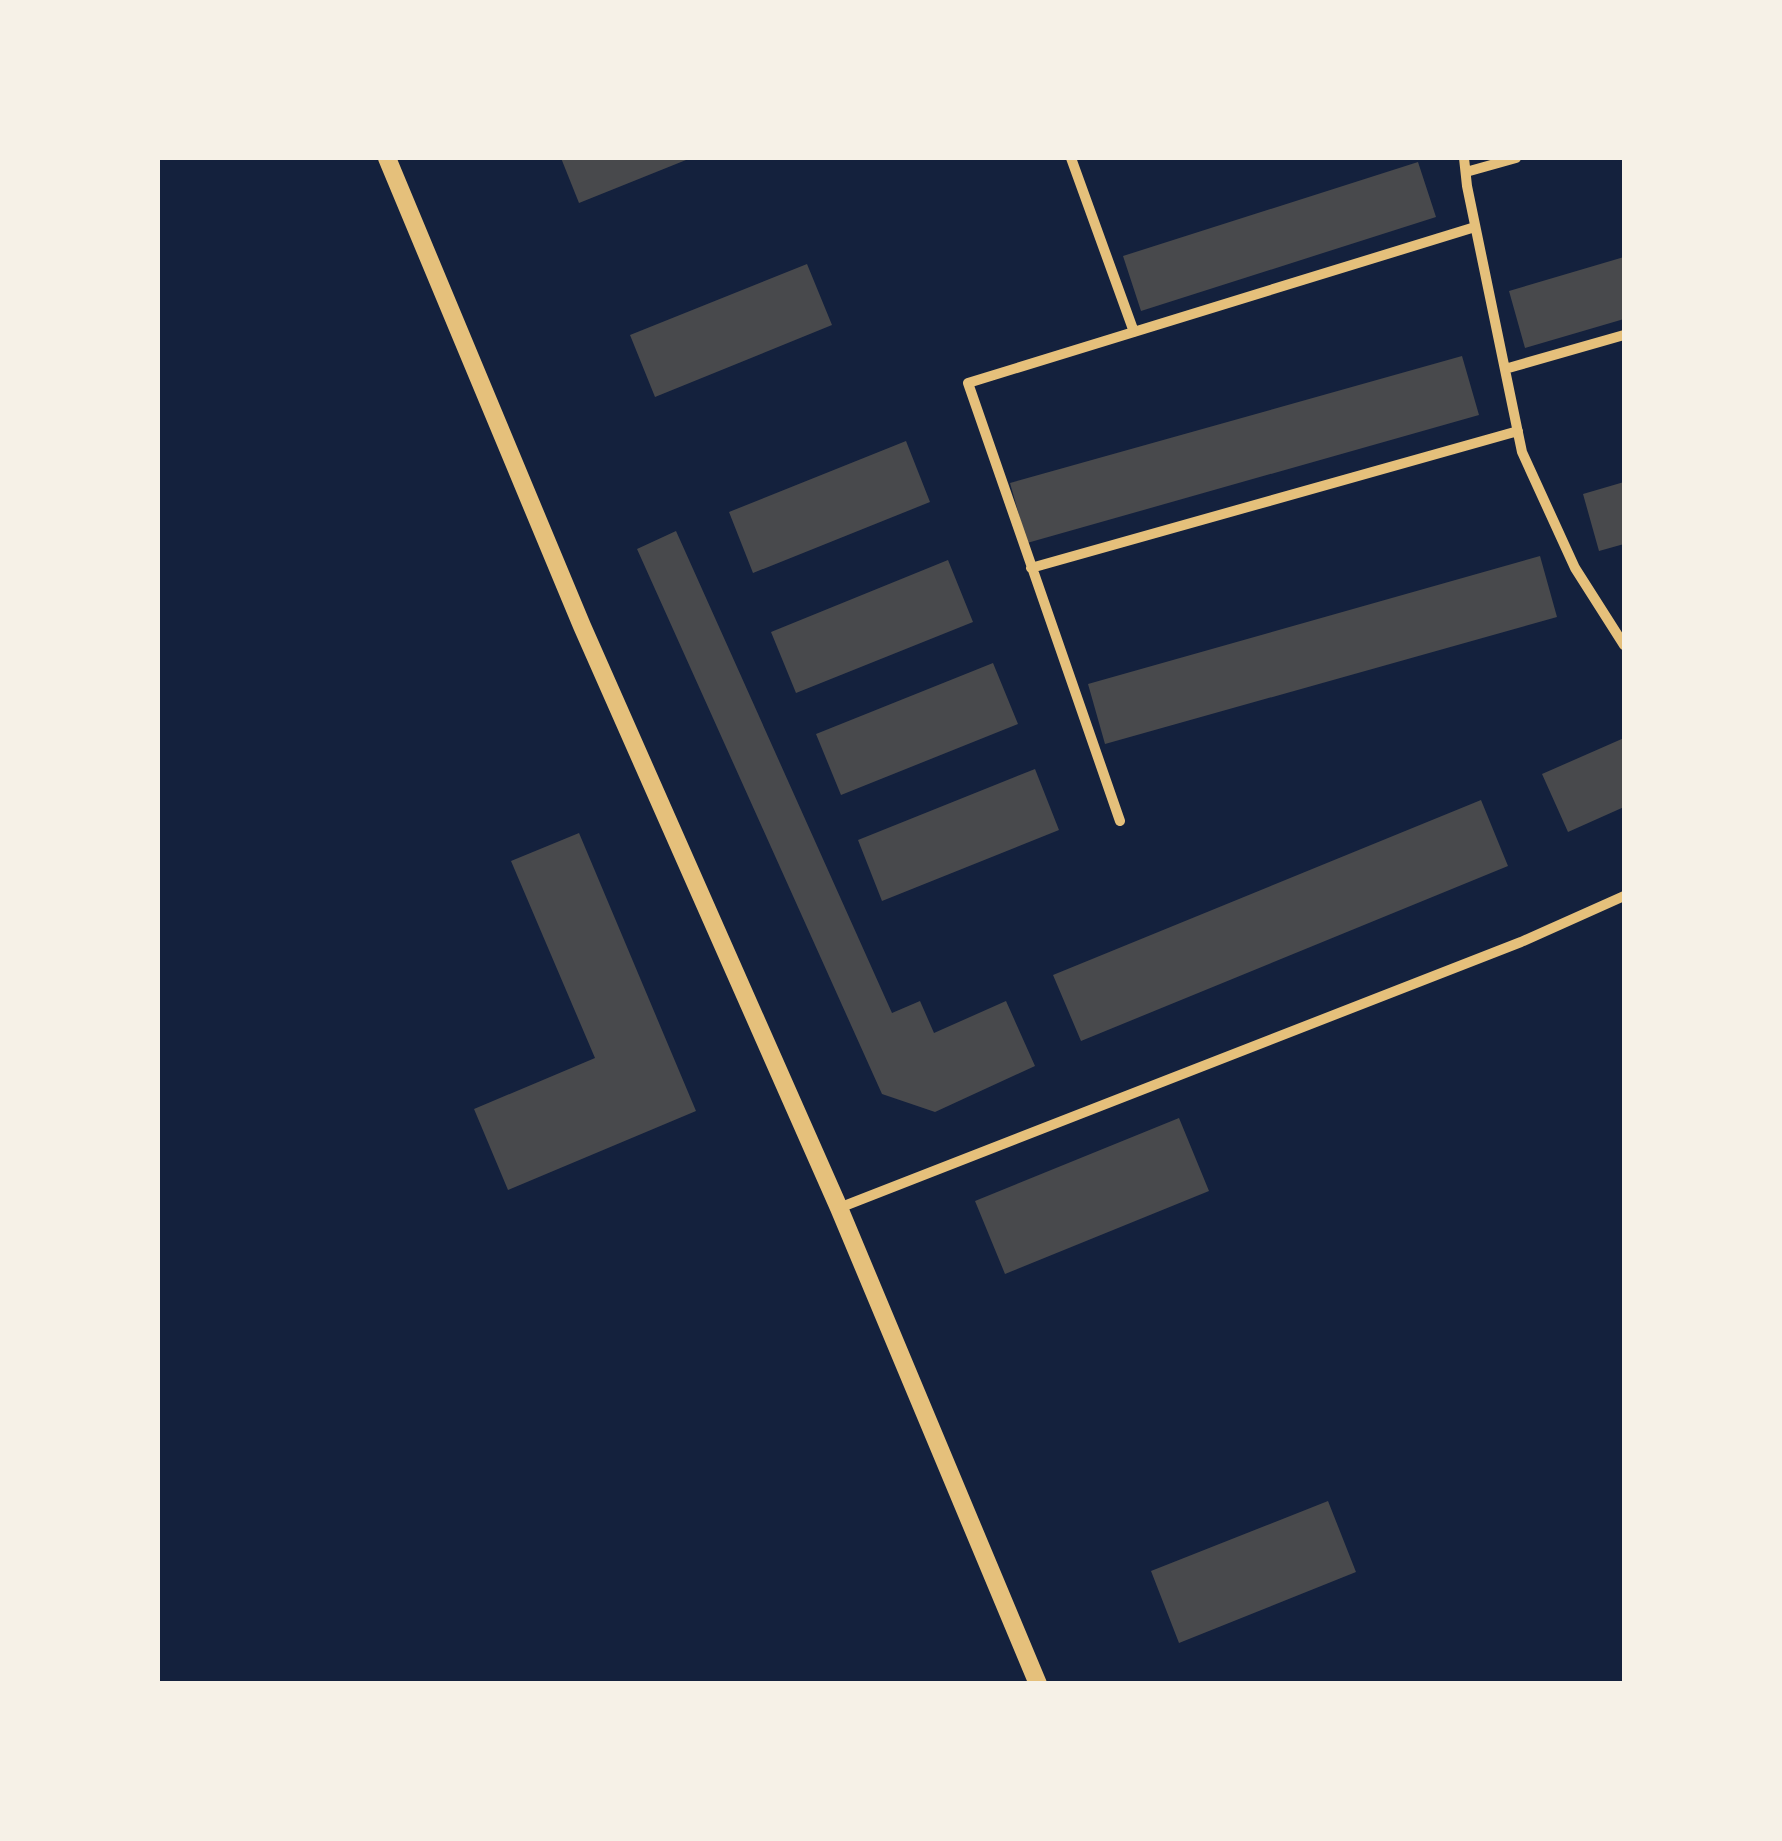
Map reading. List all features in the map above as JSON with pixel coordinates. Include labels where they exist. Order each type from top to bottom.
[{"type":"street","points":[[387,158],[582,626],[839,1208],[1038,1684]]},
{"type":"street","points":[[1070,158],[1134,332]]},
{"type":"street","points":[[1464,158],[1522,452],[1575,568],[1624,645]]},
{"type":"street","points":[[1466,172],[1516,158]]},
{"type":"street","points":[[1120,821],[968,384],[1475,227]]},
{"type":"street","points":[[1505,369],[1624,336]]},
{"type":"street","points":[[1031,568],[1518,431]]},
{"type":"street","points":[[839,1208],[1520,942],[1624,896]]},
{"type":"building","points":[[561,158],[691,158],[579,203]]},
{"type":"building","points":[[1418,162],[1436,217],[1141,311],[1123,256]]},
{"type":"building","points":[[1624,257],[1624,319],[1525,348],[1509,291]]},
{"type":"building","points":[[807,264],[832,325],[655,397],[630,335]]},
{"type":"building","points":[[1462,356],[1479,415],[1027,543],[1010,483]]},
{"type":"building","points":[[906,441],[930,502],[753,573],[729,512]]},
{"type":"building","points":[[1624,482],[1624,544],[1599,551],[1583,494]]},
{"type":"building","points":[[676,531],[892,1013],[920,1001],[934,1033],[1006,1001],[1035,1066],[935,1112],[882,1094],[637,549]]},
{"type":"building","points":[[1540,556],[1557,617],[1105,744],[1088,684]]},
{"type":"building","points":[[948,560],[973,622],[796,693],[771,632]]},
{"type":"building","points":[[993,663],[1018,724],[841,795],[816,734]]},
{"type":"building","points":[[1624,738],[1624,807],[1568,832],[1542,774]]},
{"type":"building","points":[[1035,769],[1059,830],[882,901],[858,840]]},
{"type":"building","points":[[1481,800],[1508,866],[1081,1041],[1053,975]]},
{"type":"building","points":[[579,833],[696,1111],[508,1190],[474,1109],[595,1058],[511,861]]},
{"type":"building","points":[[1179,1118],[1209,1191],[1005,1274],[975,1201]]},
{"type":"building","points":[[1328,1501],[1356,1572],[1179,1643],[1151,1571]]}]
